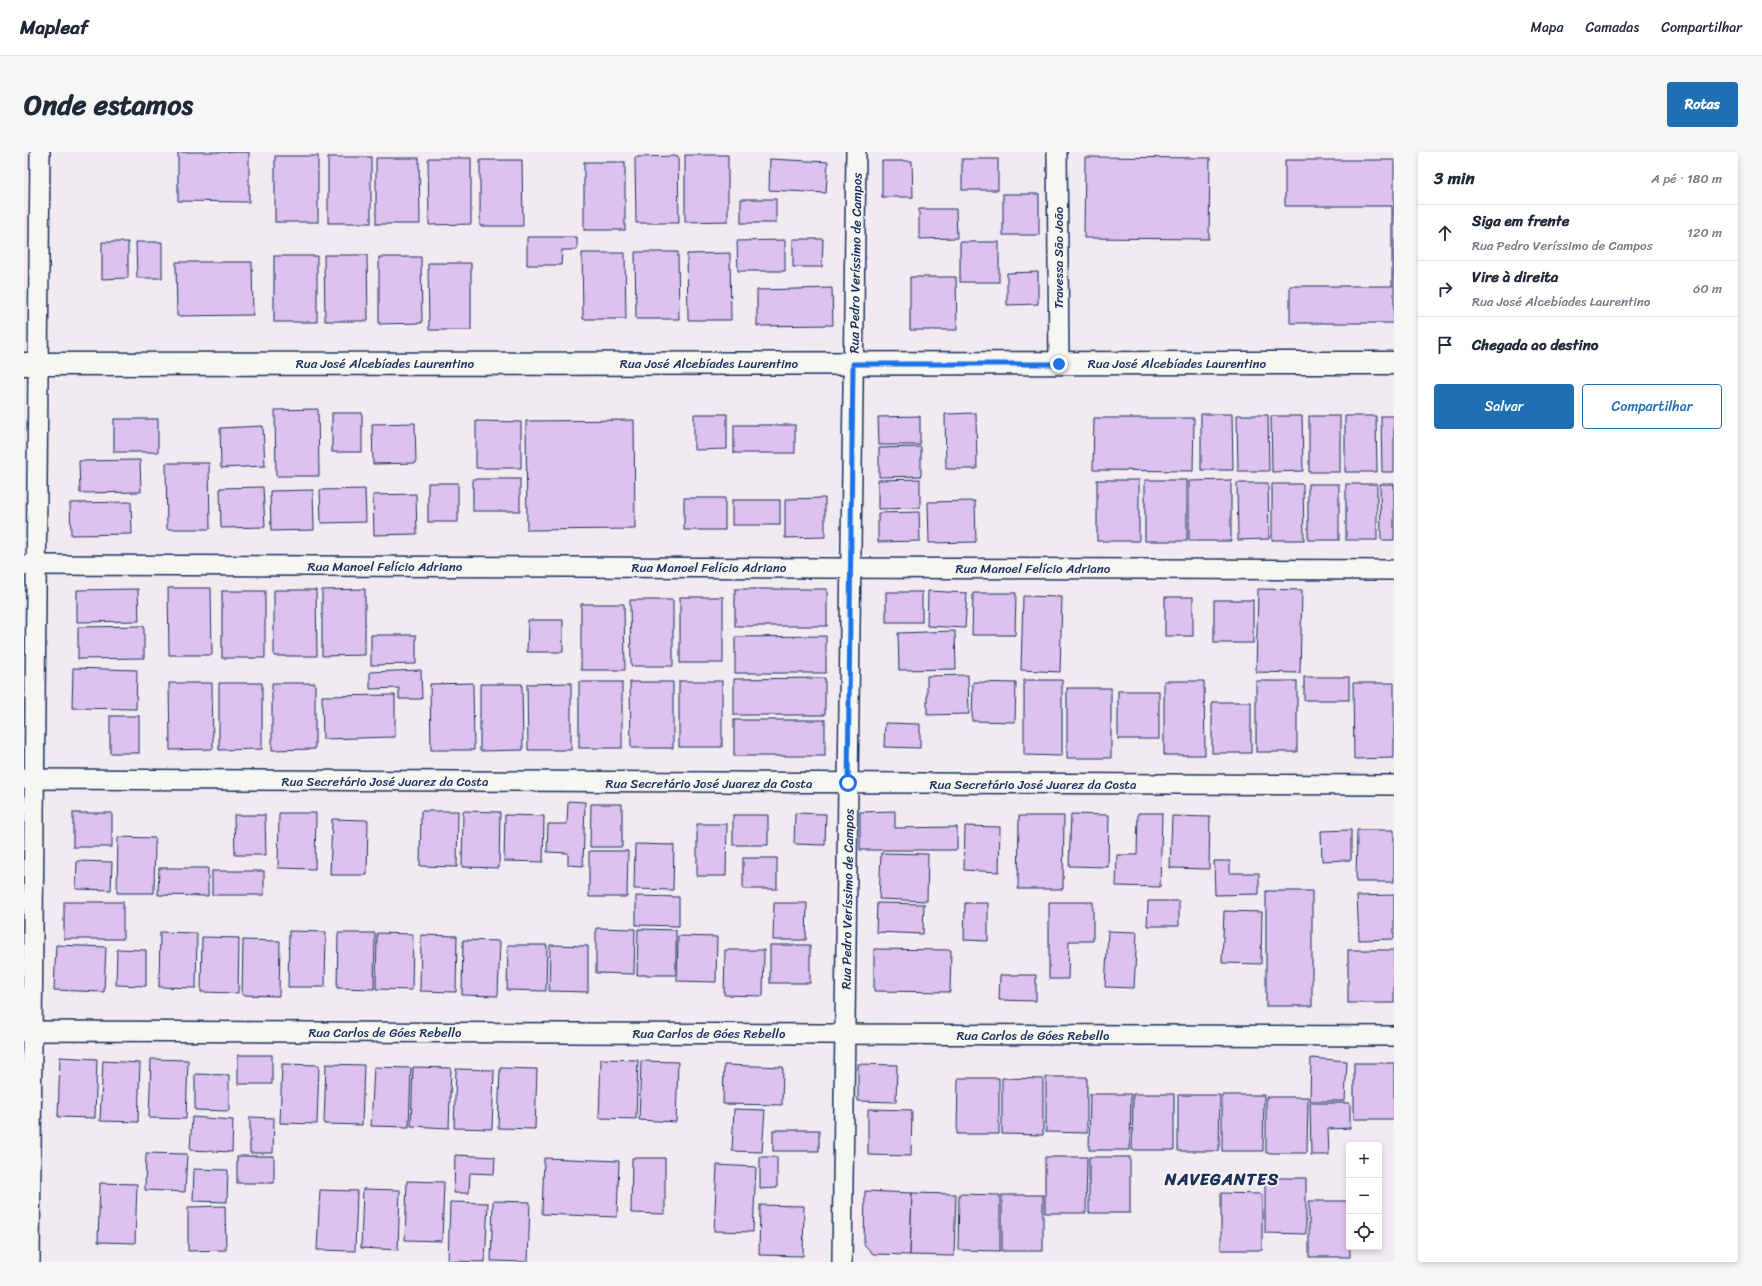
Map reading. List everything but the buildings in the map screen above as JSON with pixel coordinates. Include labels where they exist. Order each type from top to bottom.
[{"type":"street","points":[[30,1262],[28,1031],[31,364],[40,152]]},
{"type":"street","name":"Rua Pedro Veríssimo de Campos","points":[[842,1262],[856,152]]},
{"type":"street","name":"Travessa São João","points":[[1057,152],[1059,364]]},
{"type":"street","name":"Rua José Alcebíades Laurentino","points":[[31,364],[1394,363]]},
{"type":"street","name":"Rua Manoel Felício Adriano","points":[[30,565],[1394,570]]},
{"type":"street","name":"Rua Secretário José Juarez da Costa","points":[[29,779],[1394,785]]},
{"type":"street","name":"Rua Carlos de Góes Rebello","points":[[28,1031],[1394,1036]]},
{"type":"district","name":"NAVEGANTES","points":[[1222,1179]]},
{"type":"route","points":[[848,783],[853,364],[1059,364]]}]
